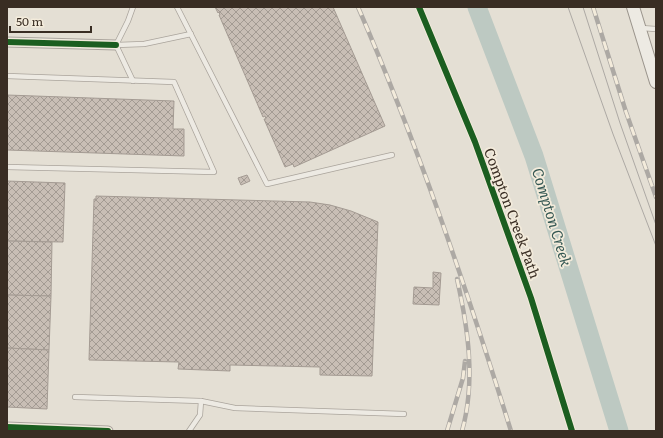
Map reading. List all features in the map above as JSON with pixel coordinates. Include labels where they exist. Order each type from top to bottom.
[{"type":"main road","points":[[633,7],[639,28],[653,62],[656,82]]},
{"type":"street","points":[[7,42],[116,45]]},
{"type":"street","points":[[7,427],[108,431]]},
{"type":"lane","points":[[116,45],[133,7]]},
{"type":"lane","points":[[177,7],[267,184],[392,155]]},
{"type":"lane","points":[[639,28],[656,29]]},
{"type":"lane","points":[[116,45],[144,44],[190,34]]},
{"type":"lane","points":[[116,45],[134,80]]},
{"type":"lane","points":[[7,76],[174,82],[214,172],[7,168]]},
{"type":"lane","points":[[75,397],[201,401],[235,408],[404,414]]},
{"type":"lane","points":[[188,431],[200,415],[201,401]]},
{"type":"building","points":[[215,7],[333,7],[385,126],[294,167],[293,164],[285,167],[264,119],[266,119],[265,116],[263,117],[219,12],[218,13]]},
{"type":"building","points":[[7,95],[174,101],[173,129],[184,129],[184,156],[7,150]]},
{"type":"building","points":[[247,175],[250,181],[241,185],[238,178]]},
{"type":"building","points":[[7,181],[65,183],[63,242],[7,241]]},
{"type":"building","points":[[96,196],[310,202],[330,205],[351,211],[378,222],[372,376],[320,375],[320,367],[230,365],[230,371],[178,369],[179,362],[89,360],[94,199],[96,199]]},
{"type":"building","points":[[7,241],[52,242],[51,296],[7,295]]},
{"type":"building","points":[[433,272],[441,273],[439,305],[413,304],[414,287],[433,288]]},
{"type":"building","points":[[7,295],[51,296],[49,350],[7,348]]},
{"type":"building","points":[[7,348],[49,350],[47,409],[7,407]]},
{"type":"waterway","name":"Compton Creek","points":[[477,7],[534,156],[619,431]]},
{"type":"tram line","points":[[568,7],[613,134],[656,246]]},
{"type":"tram line","points":[[583,7],[620,123],[656,225]]},
{"type":"railway","points":[[358,7],[421,164],[477,323],[511,431]]},
{"type":"railway","points":[[593,7],[626,112],[656,197]]},
{"type":"railway","points":[[457,279],[469,355],[469,393],[462,431]]},
{"type":"railway","points":[[447,431],[463,378],[465,361]]},
{"type":"cycle path","name":"Compton Creek Path","points":[[419,7],[475,142],[531,298],[572,431]]},
{"type":"cycle path","points":[[7,42],[116,45]]},
{"type":"cycle path","points":[[7,427],[108,431]]}]
